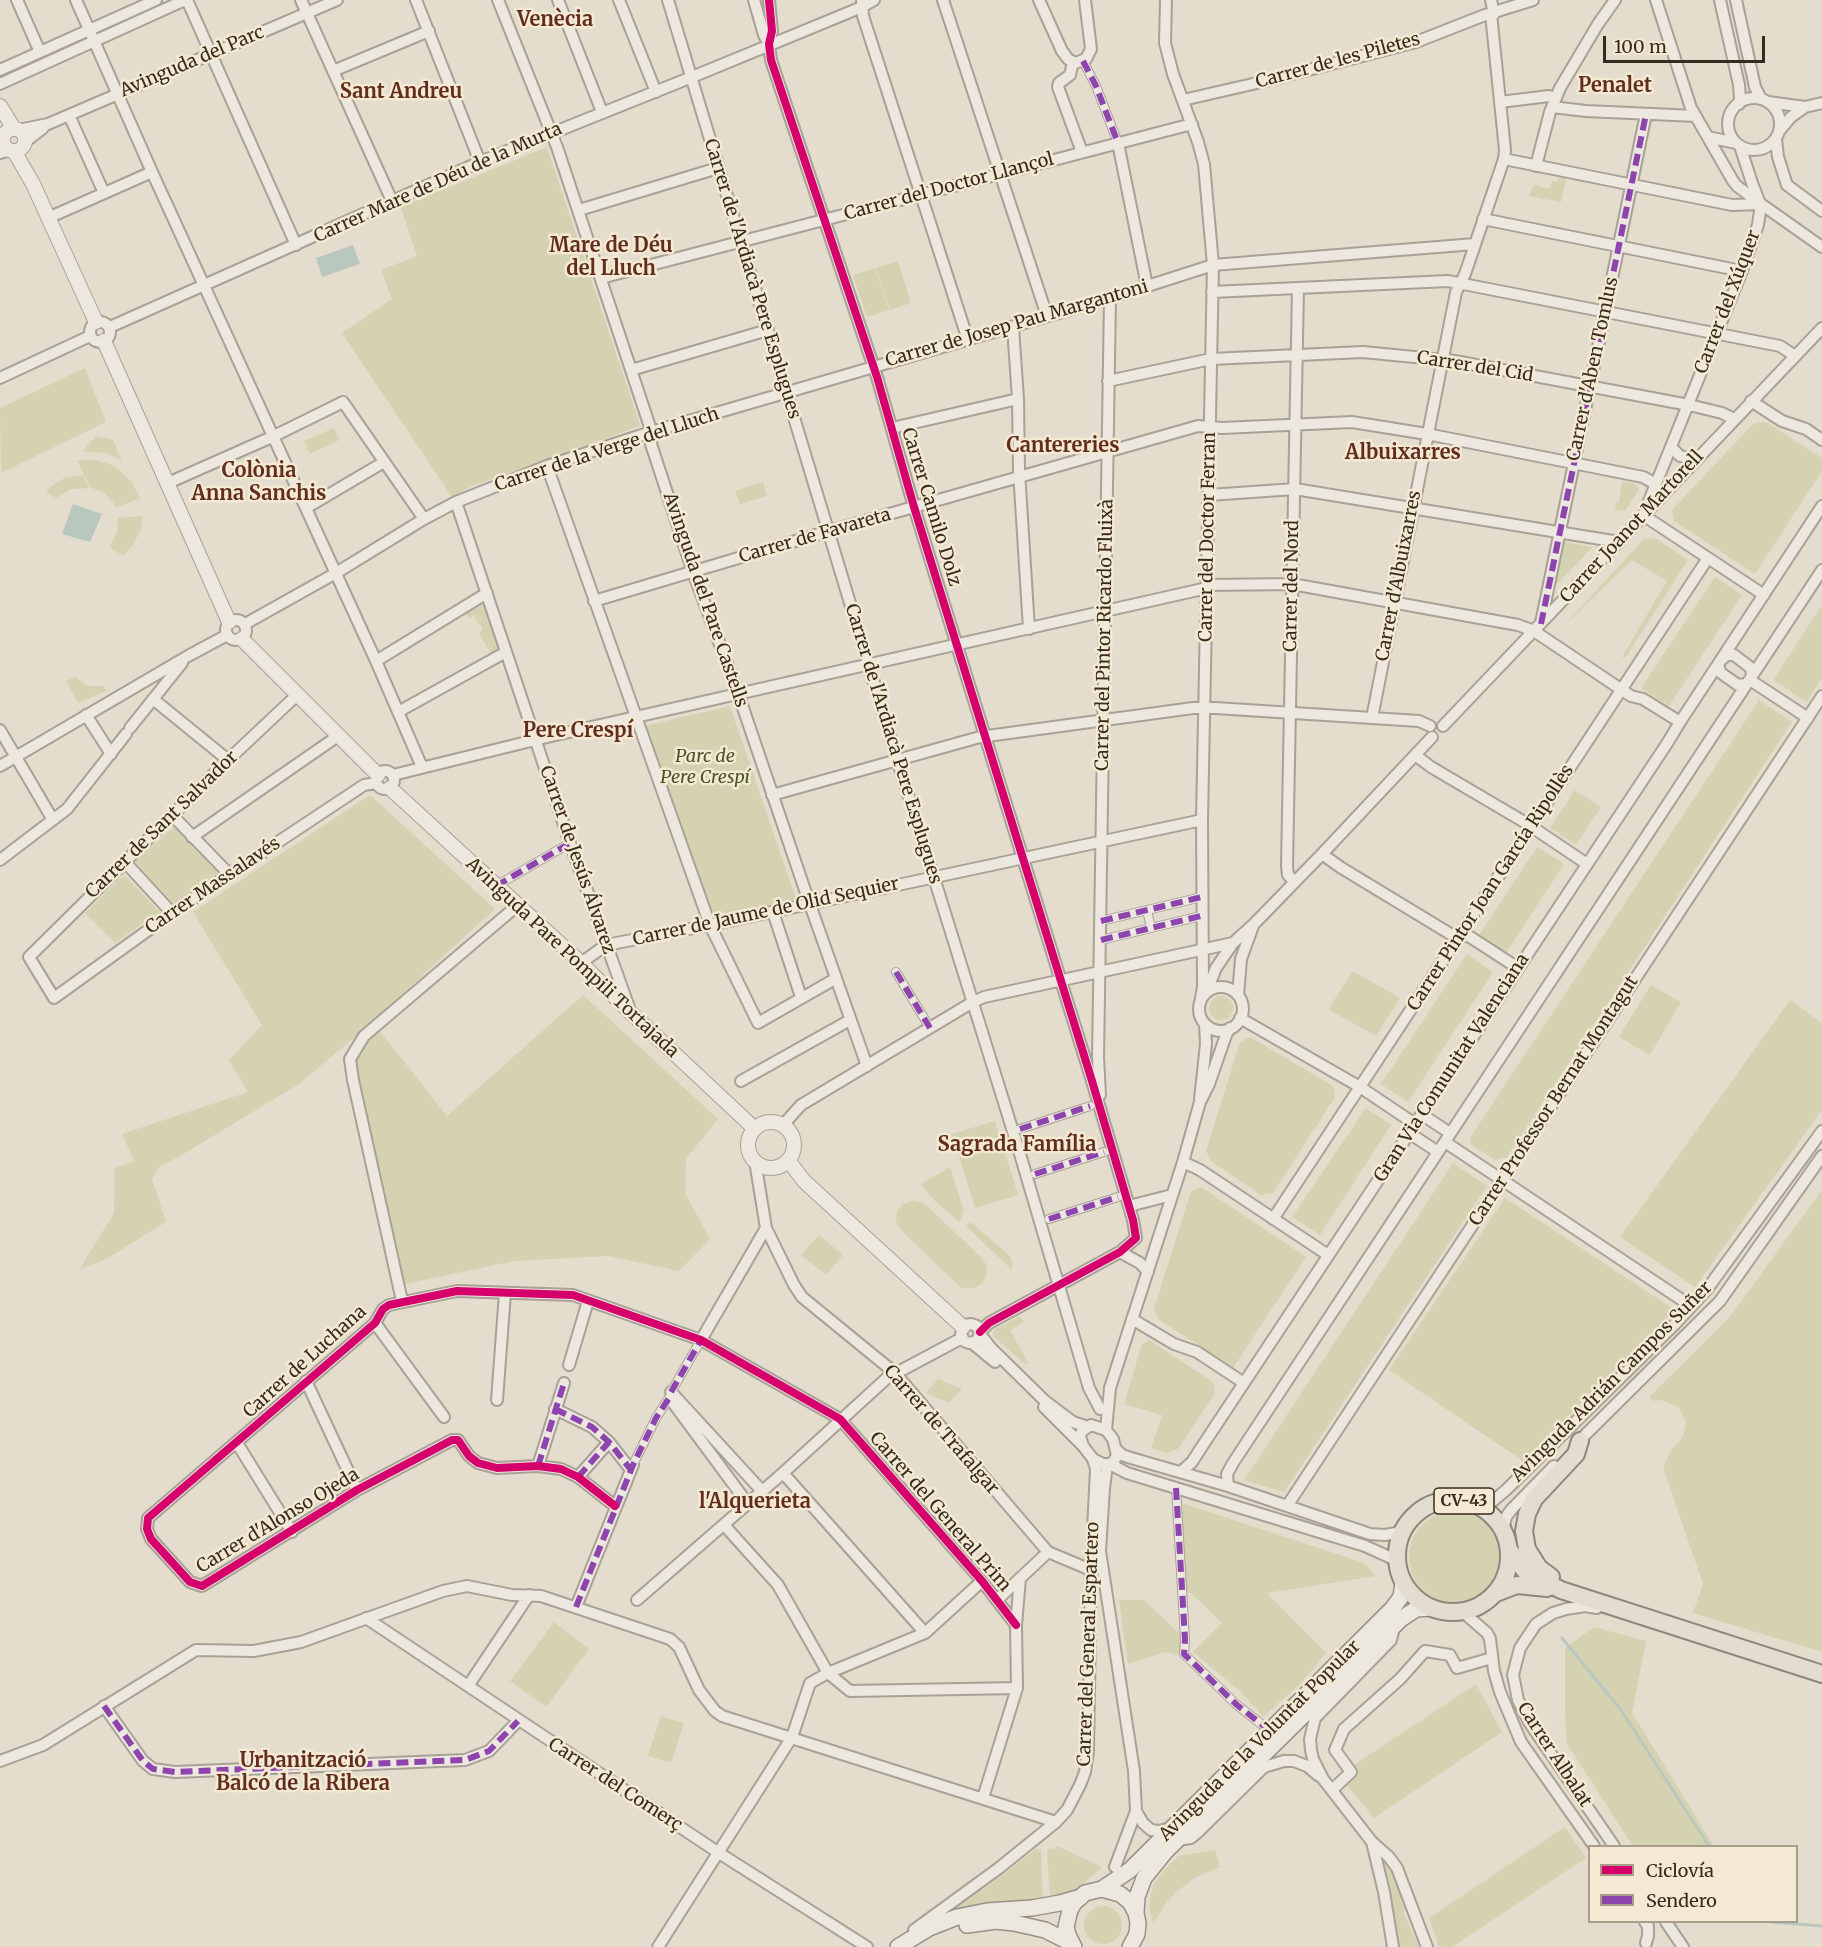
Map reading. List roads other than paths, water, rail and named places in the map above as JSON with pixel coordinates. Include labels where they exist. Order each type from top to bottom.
[{"type":"main road","points":[[1580,1441],[1576,1454],[1538,1494],[1530,1506],[1524,1531],[1527,1549],[1539,1568],[1548,1576],[1604,1596],[1649,1618]]},
{"type":"main road","name":"CV-43","points":[[1404,1528],[1414,1515],[1428,1505],[1444,1500],[1462,1500],[1478,1505],[1492,1516],[1503,1530],[1509,1550],[1508,1568],[1501,1585],[1486,1602],[1463,1612]]},
{"type":"main road","points":[[1404,1528],[1398,1544],[1396,1560],[1403,1582],[1410,1593],[1431,1608],[1447,1612],[1463,1612]]},
{"type":"main road","name":"CV-43","points":[[1509,1550],[1526,1572],[1561,1590],[1822,1674]]},
{"type":"main road","name":"Avinguda de la Voluntat Popular","points":[[1130,1947],[1137,1934],[1137,1897],[1144,1878],[1175,1833],[1392,1610],[1401,1597],[1403,1582]]},
{"type":"main road","name":"CV-43","points":[[1496,1593],[1517,1585],[1561,1590]]},
{"type":"main road","name":"Avinguda de la Voluntat Popular","points":[[898,1947],[929,1928],[957,1917],[987,1911],[1032,1908],[1060,1903],[1102,1889],[1130,1870],[1175,1833],[1408,1614],[1416,1609],[1431,1608]]},
{"type":"main road","points":[[1102,1889],[1120,1894],[1130,1902],[1136,1912]]},
{"type":"main road","points":[[1073,1945],[1066,1927],[1067,1918],[1080,1897]]},
{"type":"main road","points":[[916,1947],[933,1937],[968,1924],[996,1921],[1028,1925],[1057,1935],[1073,1945]]},
{"type":"street","points":[[17,0],[40,52]]},
{"type":"street","points":[[76,0],[422,767]]},
{"type":"street","points":[[0,70],[90,30],[134,4],[156,0]]},
{"type":"street","points":[[0,84],[186,0],[296,245]]},
{"type":"street","points":[[301,0],[392,201]]},
{"type":"street","name":"Avinguda del Parc","points":[[11,141],[336,0]]},
{"type":"street","points":[[416,0],[480,162]]},
{"type":"street","name":"Avinguda del Pare Castells","points":[[498,0],[552,133],[579,210],[632,370],[651,432],[651,444],[693,572],[738,693],[809,904],[867,1066]]},
{"type":"street","points":[[558,0],[602,112]]},
{"type":"street","points":[[619,0],[656,92]]},
{"type":"street","name":"Carrer de l'Ardiacà Pere Esplugues","points":[[668,0],[1089,1388],[1100,1409]]},
{"type":"street","points":[[754,0],[769,44]]},
{"type":"street","points":[[769,0],[771,31],[769,44]]},
{"type":"street","name":"Carrer Mare de Déu de la Murta","points":[[110,327],[480,162],[656,92],[862,3],[874,0]]},
{"type":"street","points":[[943,0],[1047,316]]},
{"type":"street","points":[[1040,0],[1062,51],[1068,58],[1078,62],[1096,86],[1118,143],[1148,286]]},
{"type":"street","points":[[1082,152],[1058,87],[1059,83],[1070,75],[1078,62],[1088,57],[1091,49],[1085,0]]},
{"type":"street","name":"Carrer del Doctor Ferran","points":[[1166,0],[1165,43],[1204,164],[1213,265],[1202,820],[1204,995]]},
{"type":"street","name":"Carrer d'Albuixarres","points":[[1372,718],[1456,292],[1465,274],[1504,159],[1491,0]]},
{"type":"street","name":"Carrer de les Piletes","points":[[1183,100],[1416,42],[1533,0]]},
{"type":"street","points":[[1536,166],[1554,103],[1592,33],[1615,0]]},
{"type":"street","points":[[1656,0],[1691,108],[1737,186],[1822,247]]},
{"type":"street","points":[[1720,0],[1739,85],[1739,104]]},
{"type":"street","points":[[1736,0],[1755,87],[1764,101],[1778,113],[1780,119],[1777,136],[1779,159],[1787,185],[1822,211]]},
{"type":"street","points":[[862,3],[863,16],[968,340]]},
{"type":"street","points":[[134,4],[141,20]]},
{"type":"street","points":[[333,70],[429,32]]},
{"type":"street","name":"Carrer Camilo Dolz","points":[[769,44],[771,60],[874,366],[914,507],[1101,1113]]},
{"type":"street","points":[[1500,102],[1549,96],[1554,103],[1586,111],[1696,116]]},
{"type":"street","points":[[1761,204],[1738,144],[1732,138],[1729,126],[1731,114],[1739,104],[1749,99],[1805,107],[1822,103]]},
{"type":"street","points":[[0,106],[11,141]]},
{"type":"street","points":[[1708,137],[1757,150],[1768,146],[1784,124],[1805,107]]},
{"type":"street","name":"Carrer d'Aben Tomlus","points":[[1538,627],[1646,114]]},
{"type":"street","points":[[69,115],[104,194]]},
{"type":"street","points":[[0,116],[96,322]]},
{"type":"street","name":"Carrer del Doctor Llançol","points":[[601,278],[1192,124]]},
{"type":"street","points":[[1504,159],[1732,205],[1761,204]]},
{"type":"street","points":[[579,210],[718,168]]},
{"type":"street","points":[[48,218],[153,172]]},
{"type":"street","name":"Carrer del Xúquer","points":[[1645,512],[1742,271],[1758,225],[1761,204]]},
{"type":"street","points":[[1483,219],[1742,271]]},
{"type":"street","name":"Carrer de Josep Pau Margantoni","points":[[786,393],[1110,298],[1213,265],[1475,244]]},
{"type":"street","points":[[1212,292],[1448,281],[1780,346],[1795,356]]},
{"type":"street","name":"Carrer del Nord","points":[[1294,881],[1287,872],[1298,288]]},
{"type":"street","name":"Carrer del Pintor Ricardo Fluixà","points":[[1101,1113],[1098,1057],[1107,611],[1110,298]]},
{"type":"street","points":[[96,322],[104,322],[110,327],[110,336],[104,341],[96,342],[90,336],[90,328],[96,322]]},
{"type":"street","points":[[1013,327],[1029,629]]},
{"type":"street","name":"Carrer Joanot Martorell","points":[[1431,731],[1437,723],[1443,726],[1822,328]]},
{"type":"street","points":[[632,370],[768,330]]},
{"type":"street","points":[[0,378],[90,336]]},
{"type":"street","points":[[104,341],[168,483],[228,629],[236,641],[243,639]]},
{"type":"street","name":"Carrer del Cid","points":[[1108,381],[1211,359],[1364,352],[1442,359],[1689,405],[1722,413],[1734,420]]},
{"type":"street","name":"Carrer de la Verge del Lluch","points":[[245,624],[456,502],[547,466],[651,432],[786,393]]},
{"type":"street","points":[[892,428],[1018,399]]},
{"type":"street","points":[[1751,401],[1782,421],[1806,429],[1822,440]]},
{"type":"street","points":[[168,483],[274,436],[343,402],[424,519]]},
{"type":"street","name":"Carrer de Favareta","points":[[594,601],[1194,426],[1222,428],[1352,422],[1427,434],[1643,477],[1656,484]]},
{"type":"street","points":[[1671,447],[1680,456],[1695,460]]},
{"type":"street","points":[[306,508],[384,462]]},
{"type":"street","points":[[547,466],[710,925],[758,1023],[835,979]]},
{"type":"street","points":[[1209,495],[1295,489],[1619,542]]},
{"type":"street","name":"Carrer de Jesús Álvarez","points":[[456,502],[570,843],[631,1013]]},
{"type":"street","name":"Gran Via Comunitat Valenciana","points":[[1181,1472],[1192,1462],[1822,506]]},
{"type":"street","points":[[1645,512],[1649,519],[1764,596]]},
{"type":"street","name":"Carrer Pintor Joan García Ripollès","points":[[1273,1219],[1530,826],[1626,693],[1708,558]]},
{"type":"street","name":"Gran Via Comunitat Valenciana","points":[[1228,1486],[1227,1474],[1233,1463],[1822,570]]},
{"type":"street","points":[[243,639],[338,736],[377,779],[382,788],[422,767],[536,739],[1207,587],[1292,584],[1538,627],[1626,693],[1643,699],[1680,722]]},
{"type":"street","points":[[376,661],[487,593]]},
{"type":"street","points":[[0,766],[188,656],[228,629],[236,620],[245,624],[247,630],[243,639]]},
{"type":"street","points":[[399,712],[506,652]]},
{"type":"street","points":[[1732,655],[1749,665],[1752,671],[1750,680],[1742,685],[1729,680],[1719,670],[1720,661],[1723,657],[1732,655]]},
{"type":"street","points":[[0,860],[68,809],[188,656]]},
{"type":"street","points":[[1750,680],[1808,718]]},
{"type":"street","name":"Carrer de Sant Salvador","points":[[54,998],[29,957],[297,695]]},
{"type":"street","name":"Carrer Professor Bernat Montagut","points":[[1287,1506],[1822,696]]},
{"type":"street","points":[[153,699],[228,760]]},
{"type":"street","points":[[772,795],[986,736],[1204,708],[1419,721],[1431,731],[1415,755],[1322,854],[1233,943],[1219,962],[1198,1011],[1205,1024],[1206,1044],[1200,1102],[1109,1394],[1106,1430]]},
{"type":"street","points":[[86,715],[111,754]]},
{"type":"street","points":[[0,730],[53,820]]},
{"type":"street","points":[[192,837],[338,736]]},
{"type":"street","points":[[1415,755],[1587,864]]},
{"type":"street","points":[[377,779],[385,771],[391,782]]},
{"type":"street","name":"Carrer Massalavés","points":[[54,998],[229,874],[364,785],[377,779]]},
{"type":"street","name":"Avinguda Pare Pompili Tortajada","points":[[391,782],[496,886],[581,963],[755,1129]]},
{"type":"street","points":[[172,815],[229,874]]},
{"type":"street","name":"Carrer de Jaume de Olid Sequier","points":[[581,963],[606,945],[773,912],[1202,820]]},
{"type":"street","points":[[496,886],[570,843]]},
{"type":"street","points":[[1322,854],[1458,938],[1467,935],[1518,968]]},
{"type":"street","points":[[125,862],[172,913]]},
{"type":"street","points":[[1101,921],[1202,897]]},
{"type":"street","points":[[402,1301],[350,1059],[364,1036],[518,905]]},
{"type":"street","points":[[1147,910],[1151,928]]},
{"type":"street","points":[[773,912],[801,997]]},
{"type":"street","points":[[1101,940],[1202,916]]},
{"type":"street","points":[[1238,995],[1241,959],[1255,923]]},
{"type":"street","points":[[783,1125],[801,1105],[984,997],[1233,943]]},
{"type":"street","points":[[896,972],[930,1028]]},
{"type":"street","points":[[1204,995],[1220,986],[1233,990],[1243,1007],[1238,1023],[1230,1028],[1217,1030],[1205,1024]]},
{"type":"street","points":[[1240,1018],[1360,1087],[1438,1152]]},
{"type":"street","points":[[741,1081],[850,1020]]},
{"type":"street","points":[[1200,1102],[1230,1028]]},
{"type":"street","points":[[1020,1129],[1090,1106]]},
{"type":"street","points":[[966,1336],[977,1341],[980,1333],[989,1323],[1120,1252],[1130,1246],[1136,1238],[1129,1206],[1101,1113]]},
{"type":"street","points":[[1421,1114],[1502,1180],[1691,1306]]},
{"type":"street","points":[[768,1122],[783,1125],[792,1135],[794,1142],[794,1148],[788,1160],[778,1167],[761,1164],[749,1149],[749,1142],[755,1129],[768,1122]]},
{"type":"street","name":"Avinguda Adrián Campos Suñer","points":[[1478,1505],[1493,1501],[1506,1490],[1708,1288],[1822,1131]]},
{"type":"street","points":[[1035,1174],[1104,1152]]},
{"type":"street","name":"Avinguda Adrián Campos Suñer","points":[[1503,1530],[1506,1517],[1511,1510],[1720,1301],[1822,1156]]},
{"type":"street","points":[[788,1160],[804,1181],[998,1364],[1083,1446],[1093,1459],[1127,1473],[1365,1546],[1396,1560]]},
{"type":"street","points":[[1183,1162],[1200,1170],[1328,1255]]},
{"type":"street","name":"Carrer de Trafalgar","points":[[761,1164],[759,1184],[766,1228],[802,1297],[895,1373],[1048,1552],[1091,1570]]},
{"type":"street","points":[[1129,1206],[1172,1195]]},
{"type":"street","points":[[1049,1219],[1118,1197]]},
{"type":"street","points":[[576,1607],[615,1506],[656,1418],[766,1228]]},
{"type":"street","points":[[1120,1252],[1140,1263],[1148,1272]]},
{"type":"street","name":"Carrer de Luchana","points":[[148,1518],[375,1323],[383,1309],[402,1301],[457,1291],[573,1295],[701,1340],[840,1419]]},
{"type":"street","points":[[497,1400],[506,1293]]},
{"type":"street","points":[[569,1365],[588,1301]]},
{"type":"street","points":[[1132,1319],[1174,1344],[1197,1352],[1244,1383]]},
{"type":"street","points":[[375,1323],[444,1417]]},
{"type":"street","points":[[966,1336],[968,1324],[974,1325],[1003,1360],[1046,1401],[1073,1422],[1106,1430],[1122,1455],[1228,1486],[1370,1534],[1385,1535],[1396,1533],[1404,1528]]},
{"type":"street","points":[[637,1600],[895,1373],[966,1336]]},
{"type":"street","points":[[306,1381],[357,1490]]},
{"type":"street","points":[[564,1383],[538,1466],[561,1468],[615,1506]]},
{"type":"street","points":[[1083,1446],[1080,1436],[1082,1431],[1090,1426],[1109,1394]]},
{"type":"street","points":[[670,1395],[762,1491]]},
{"type":"street","points":[[670,1395],[748,1504]]},
{"type":"street","points":[[555,1409],[592,1427],[632,1467]]},
{"type":"street","name":"Carrer del General Prim","points":[[840,1419],[982,1581],[1016,1625]]},
{"type":"street","name":"Carrer d'Alonso Ojeda","points":[[148,1518],[147,1528],[150,1539],[190,1582],[202,1586],[357,1490],[452,1440],[458,1440],[469,1456],[478,1463],[497,1468],[538,1466]]},
{"type":"street","points":[[578,1478],[609,1442]]},
{"type":"street","points":[[237,1443],[292,1532]]},
{"type":"street","points":[[1114,1867],[1136,1811],[1134,1771],[1100,1551],[1104,1488],[1109,1464],[1116,1458],[1117,1450]]},
{"type":"street","name":"Carrer del General Espartero","points":[[892,1947],[999,1868],[1056,1822],[1068,1810],[1075,1798],[1085,1772],[1088,1752],[1091,1570],[1096,1469],[1093,1459]]},
{"type":"street","points":[[783,1473],[925,1633]]},
{"type":"street","points":[[1176,1488],[1186,1646],[1184,1654],[1237,1705],[1265,1727]]},
{"type":"street","points":[[723,1525],[778,1585],[828,1673],[850,1691],[1017,1688]]},
{"type":"street","points":[[997,1600],[1048,1552]]},
{"type":"street","points":[[984,1798],[1017,1688],[1016,1625],[1020,1578]]},
{"type":"street","points":[[658,1947],[792,1737],[810,1683],[828,1673],[925,1633],[982,1581]]},
{"type":"street","points":[[0,1761],[43,1745],[196,1650],[254,1651],[301,1641],[458,1587],[477,1587],[512,1595],[541,1596],[669,1639],[680,1647],[699,1690],[722,1716],[1056,1822]]},
{"type":"street","points":[[468,1686],[529,1595]]},
{"type":"street","name":"Carrer Albalat","points":[[1613,1845],[1521,1708],[1515,1690],[1514,1675],[1520,1648],[1531,1630],[1546,1617],[1576,1607],[1601,1609],[1705,1637]]},
{"type":"street","name":"Carrer Albalat","points":[[1463,1612],[1487,1633],[1500,1692],[1521,1742],[1593,1845]]},
{"type":"street","name":"Carrer del Comerç","points":[[366,1618],[719,1853],[867,1947]]},
{"type":"street","name":"Avinguda de la Voluntat Popular","points":[[1323,1779],[1313,1760],[1311,1750],[1310,1739],[1315,1718],[1391,1640],[1394,1626]]},
{"type":"street","points":[[1332,1790],[1351,1772],[1335,1750],[1344,1729],[1400,1679],[1425,1651],[1450,1655],[1457,1668],[1492,1658]]},
{"type":"street","points":[[104,1706],[143,1761],[153,1769],[160,1771],[465,1760],[489,1750],[518,1721]]},
{"type":"street","name":"Avinguda de la Voluntat Popular","points":[[1175,1833],[1191,1838],[1198,1833],[1264,1767],[1284,1761],[1294,1761],[1306,1766],[1323,1779]]},
{"type":"street","points":[[1323,1779],[1372,1842],[1389,1857],[1397,1868],[1427,1947]]},
{"type":"street","points":[[1136,1811],[1143,1823],[1151,1830],[1175,1833]]},
{"type":"street","points":[[1372,1842],[1384,1892],[1393,1947]]},
{"type":"street","points":[[1646,1923],[1648,1926],[1647,1946]]},
{"type":"street","points":[[1667,1923],[1683,1947]]},
{"type":"waterway","points":[[1562,1638],[1621,1710],[1708,1845]]},
{"type":"waterway","points":[[1784,1923],[1822,1926]]},
{"type":"district","name":"Venècia","points":[[555,20]]},
{"type":"district","name":"Penalet","points":[[1615,86]]},
{"type":"district","name":"Sant Andreu","points":[[401,92]]},
{"type":"district","name":"Mare de Déu del Lluch","points":[[611,258]]},
{"type":"district","name":"Cantereries","points":[[1063,446]]},
{"type":"district","name":"Albuixarres","points":[[1403,453]]},
{"type":"district","name":"Colònia Anna Sanchis","points":[[259,482]]},
{"type":"district","name":"Pere Crespí","points":[[578,731]]},
{"type":"district","name":"Sagrada Família","points":[[1017,1145]]},
{"type":"district","name":"l'Alquerieta","points":[[755,1502]]},
{"type":"district","name":"Urbanització Balcó de la Ribera","points":[[303,1772]]},
{"type":"park label","name":"Parc de Pere Crespí","points":[[705,768]]}]
